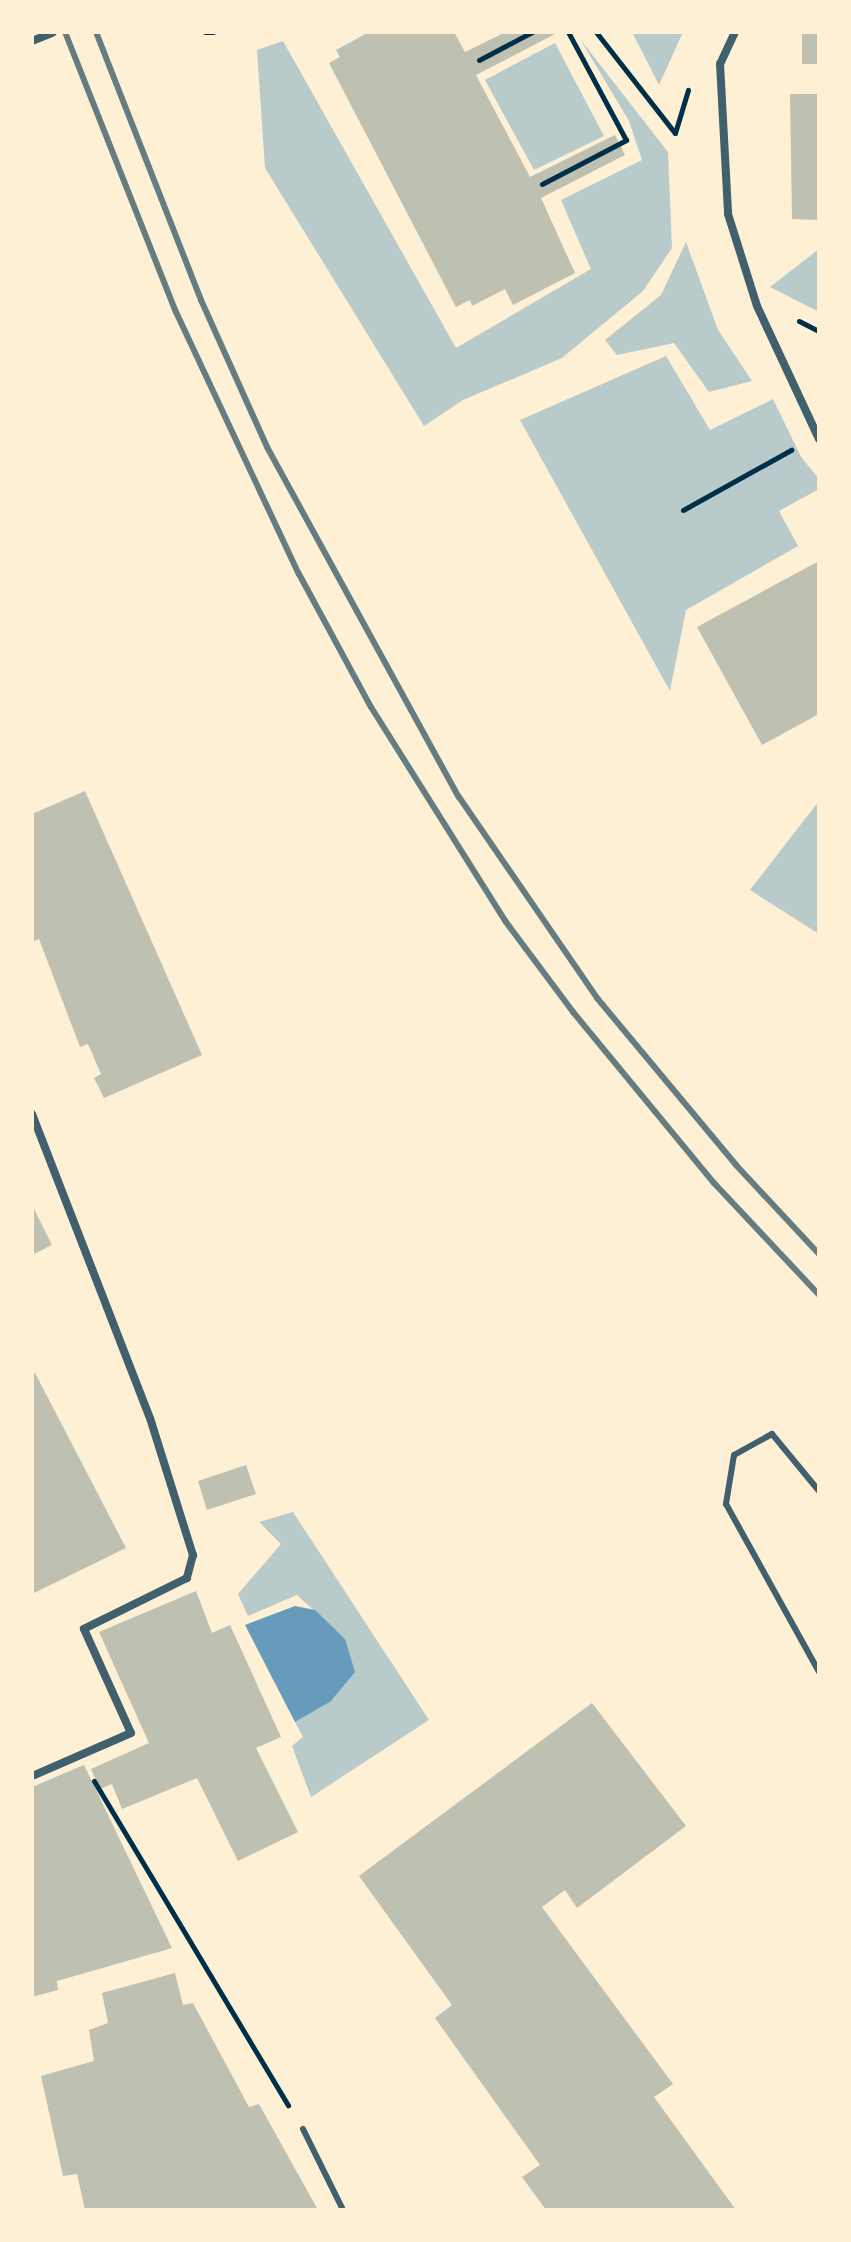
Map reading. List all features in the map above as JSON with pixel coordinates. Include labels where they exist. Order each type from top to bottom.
[{"type":"street","points":[[735,32],[720,64],[728,214],[757,306],[818,438]]},
{"type":"street","points":[[32,41],[52,33]]},
{"type":"street","points":[[32,1114],[150,1418],[193,1555],[187,1578],[84,1629],[131,1733],[32,1776]]},
{"type":"lane","points":[[819,1491],[772,1434],[734,1455],[726,1504],[819,1672]]},
{"type":"lane","points":[[303,2129],[343,2210]]},
{"type":"path","points":[[205,32],[213,32]]},
{"type":"path","points":[[479,60],[532,32]]},
{"type":"path","points":[[542,184],[626,140],[568,32]]},
{"type":"path","points":[[596,32],[675,133],[693,75]]},
{"type":"path","points":[[683,510],[818,438]]},
{"type":"path","points":[[81,1754],[303,2129]]},
{"type":"shaded area","points":[[632,32],[683,32],[659,85]]},
{"type":"shaded area","points":[[580,39],[668,152],[672,248],[643,291],[562,358],[463,400],[424,426],[265,168],[257,50],[283,41],[456,348],[591,269],[561,200],[642,160],[629,121]]},
{"type":"shaded area","points":[[555,43],[604,136],[534,170],[485,80]]},
{"type":"shaded area","points":[[686,242],[718,330],[752,381],[709,392],[674,343],[617,355],[605,340],[661,295]]},
{"type":"shaded area","points":[[819,249],[819,312],[770,287]]},
{"type":"shaded area","points":[[666,356],[710,430],[773,399],[801,457],[819,479],[819,489],[779,511],[798,546],[686,610],[670,691],[520,420]]},
{"type":"shaded area","points":[[819,801],[819,934],[750,890]]},
{"type":"shaded area","points":[[293,1512],[429,1720],[311,1797],[292,1746],[303,1737],[295,1722],[330,1702],[345,1639],[297,1595],[248,1616],[238,1594],[281,1544],[259,1522]]},
{"type":"water","points":[[295,1606],[315,1610],[345,1639],[355,1672],[330,1702],[295,1722],[245,1625]]},
{"type":"building","points":[[369,32],[454,32],[465,52],[506,32],[559,32],[476,75],[530,177],[615,135],[625,155],[541,198],[575,273],[513,305],[505,289],[472,306],[470,300],[456,307],[329,63],[340,57],[336,50]]},
{"type":"building","points":[[802,32],[819,32],[819,64],[802,64]]},
{"type":"building","points":[[790,94],[819,94],[819,220],[792,219]]},
{"type":"building","points":[[819,561],[819,714],[762,745],[697,627]]},
{"type":"building","points":[[85,791],[202,1055],[104,1098],[94,1078],[101,1074],[88,1044],[80,1047],[39,939],[32,942],[32,814]]},
{"type":"building","points":[[32,1205],[52,1245],[32,1255]]},
{"type":"building","points":[[35,1373],[126,1548],[32,1594],[32,1375]]},
{"type":"building","points":[[246,1465],[256,1494],[207,1510],[198,1481]]},
{"type":"building","points":[[196,1591],[212,1633],[230,1625],[281,1737],[256,1748],[298,1832],[238,1861],[197,1778],[122,1809],[112,1784],[100,1789],[91,1769],[149,1743],[99,1632]]},
{"type":"building","points":[[592,1703],[686,1826],[577,1908],[565,1890],[542,1907],[673,2084],[654,2097],[736,2210],[546,2210],[522,2177],[540,2165],[435,2018],[452,2005],[359,1876]]},
{"type":"building","points":[[84,1765],[172,1948],[57,1981],[58,1990],[32,1997],[32,1787]]},
{"type":"building","points":[[175,1973],[183,2005],[193,2003],[249,2107],[259,2104],[318,2210],[85,2210],[77,2174],[63,2176],[41,2076],[94,2061],[89,2030],[108,2023],[102,1993]]},
{"type":"railway","points":[[65,32],[176,312],[299,574],[371,707],[506,922],[573,1012],[714,1183],[819,1295]]},
{"type":"railway","points":[[96,32],[201,300],[267,447],[459,797],[597,998],[736,1165],[819,1254]]}]
